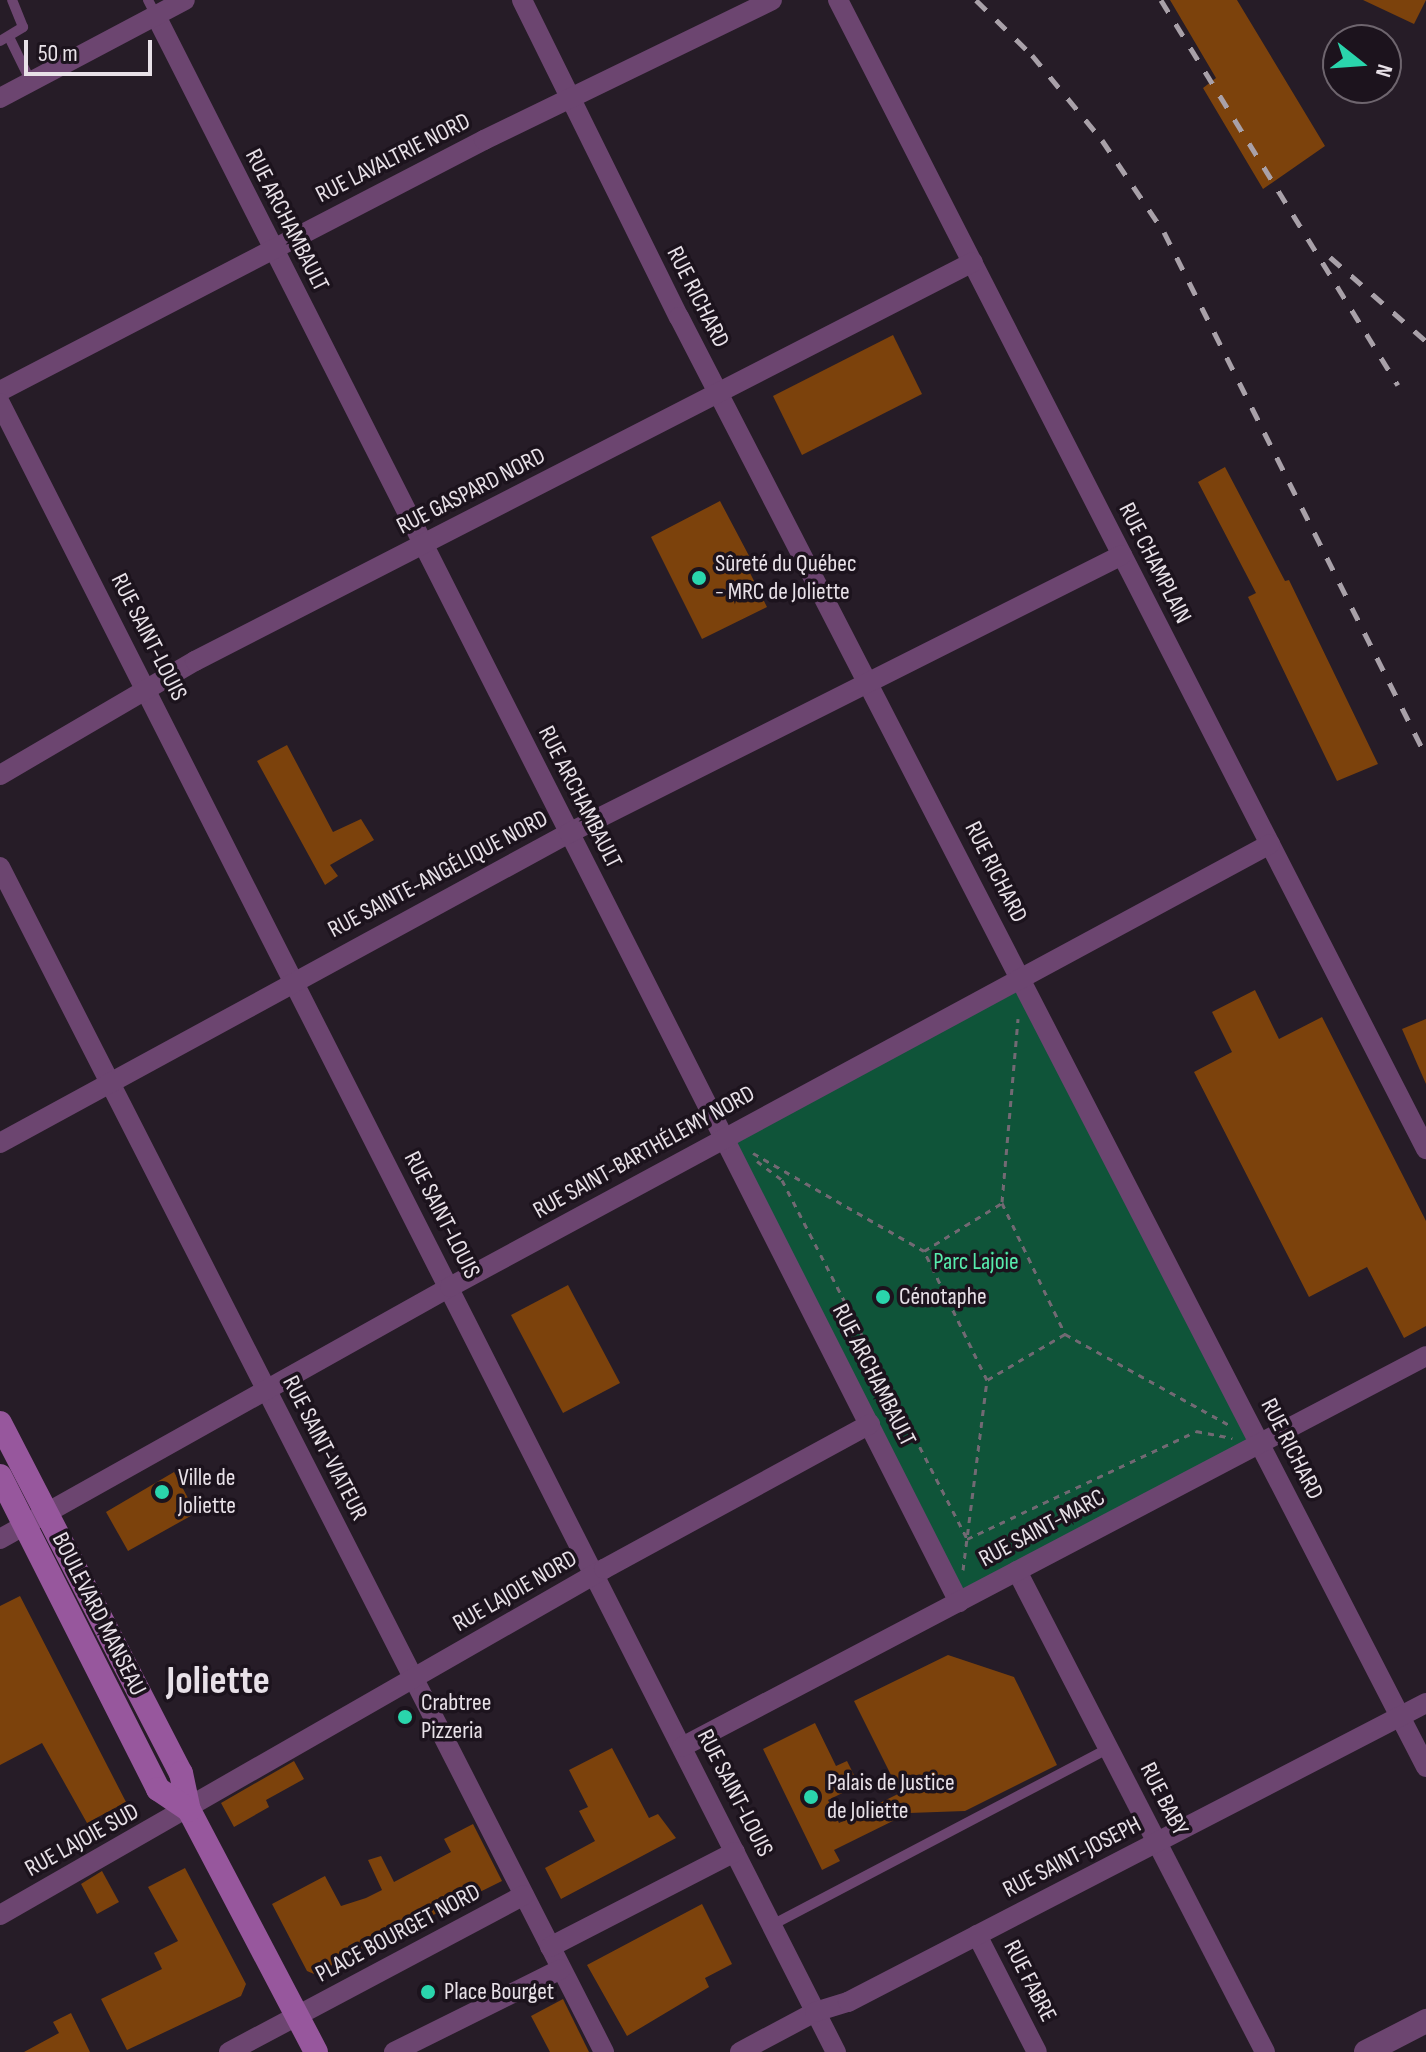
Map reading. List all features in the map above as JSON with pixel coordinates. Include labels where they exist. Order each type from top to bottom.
[{"type":"main road","name":"BOULEVARD MANSEAU","points":[[0,1423],[36,1519],[181,1773],[189,1810],[316,2052]]},
{"type":"main road","name":"BOULEVARD MANSEAU","points":[[0,1476],[36,1519]]},
{"type":"street","points":[[0,98],[152,8],[185,0]]},
{"type":"street","name":"RUE RICHARD","points":[[522,0],[569,99],[1426,1767]]},
{"type":"street","name":"RUE LAVALTRIE NORD","points":[[0,391],[272,249],[772,0]]},
{"type":"street","name":"RUE CHAMPLAIN","points":[[838,0],[1426,1149]]},
{"type":"street","name":"RUE ARCHAMBAULT","points":[[152,8],[959,1602]]},
{"type":"street","name":"RUE GASPARD NORD","points":[[0,775],[146,688],[973,262]]},
{"type":"street","name":"RUE SAINT-LOUIS","points":[[0,403],[774,1924],[836,2052]]},
{"type":"street","name":"RUE SAINTE-ANGÉLIQUE NORD","points":[[0,1143],[109,1080],[569,833],[872,685],[1122,555]]},
{"type":"street","name":"RUE SAINT-BARTHÉLEMY NORD","points":[[0,1539],[450,1287],[1270,844]]},
{"type":"street","name":"RUE SAINT-VIATEUR","points":[[0,867],[604,2052]]},
{"type":"street","name":"RUE SAINT-MARC","points":[[682,1747],[1426,1356]]},
{"type":"street","name":"RUE LAJOIE NORD","points":[[189,1810],[594,1575],[870,1424]]},
{"type":"street","name":"RUE BABY","points":[[1017,1571],[1265,2052]]},
{"type":"street","name":"RUE SAINT-JOSEPH","points":[[740,2052],[815,2012],[848,2002],[1426,1703]]},
{"type":"street","name":"RUE LAJOIE SUD","points":[[0,1915],[189,1810]]},
{"type":"street","points":[[550,1947],[735,1852]]},
{"type":"street","name":"PLACE BOURGET NORD","points":[[229,2052],[524,1895]]},
{"type":"street","name":"RUE FABRE","points":[[977,1935],[1037,2052]]},
{"type":"street","points":[[394,2052],[561,1969]]},
{"type":"street","points":[[1366,2052],[1426,2021]]},
{"type":"lane","points":[[12,0],[23,27],[4,39],[31,82]]},
{"type":"lane","points":[[774,1924],[1109,1748]]},
{"type":"path","points":[[1022,979],[1002,1203],[1065,1334],[1233,1427]]},
{"type":"path","points":[[726,1137],[924,1251],[987,1380],[959,1602]]},
{"type":"path","points":[[726,1137],[782,1180],[967,1539]]},
{"type":"path","points":[[924,1251],[1002,1203]]},
{"type":"path","points":[[987,1380],[1065,1334]]},
{"type":"path","points":[[967,1539],[1196,1431],[1260,1443]]},
{"type":"green space","name":"Parc Lajoie","points":[[1022,979],[1260,1443],[959,1602],[726,1137]]},
{"type":"building","points":[[1170,0],[1237,0],[1325,146],[1263,189],[1203,88],[1216,78]]},
{"type":"building","points":[[1363,0],[1426,0],[1414,24]]},
{"type":"building","points":[[893,335],[922,394],[802,455],[773,396]]},
{"type":"building","points":[[1225,467],[1285,581],[1289,580],[1378,764],[1337,781],[1248,597],[1256,593],[1198,482]]},
{"type":"building","points":[[720,501],[756,569],[750,573],[767,607],[702,639],[651,537]]},
{"type":"building","points":[[287,745],[333,832],[361,819],[374,840],[330,865],[338,876],[325,885],[257,761]]},
{"type":"building","points":[[1255,990],[1279,1039],[1322,1017],[1426,1221],[1426,1326],[1404,1338],[1367,1267],[1309,1297],[1194,1072],[1232,1052],[1212,1012]]},
{"type":"building","points":[[1426,1019],[1426,1084],[1402,1029]]},
{"type":"building","points":[[568,1285],[620,1383],[563,1413],[511,1315]]},
{"type":"building","name":"Ville de Joliette","points":[[174,1472],[196,1513],[128,1551],[106,1512]]},
{"type":"building","points":[[20,1596],[126,1802],[87,1823],[42,1743],[0,1765],[0,1606]]},
{"type":"building","points":[[948,1655],[1014,1677],[1057,1765],[965,1811],[909,1813],[834,1850],[840,1861],[822,1870],[763,1749],[815,1723],[836,1766],[847,1761],[859,1785],[828,1800],[839,1823],[900,1793],[854,1701]]},
{"type":"building","points":[[612,1748],[649,1818],[658,1814],[676,1838],[561,1899],[545,1868],[595,1841],[579,1811],[588,1807],[569,1770]]},
{"type":"building","points":[[294,1761],[304,1779],[266,1800],[269,1807],[234,1827],[221,1803]]},
{"type":"building","points":[[473,1824],[502,1881],[314,1974],[307,1971],[272,1904],[325,1876],[341,1906],[366,1898],[382,1890],[368,1860],[381,1856],[394,1882],[451,1852],[444,1839]]},
{"type":"building","points":[[185,1868],[246,1984],[241,1996],[127,2050],[101,1999],[162,1969],[154,1953],[178,1941],[148,1887]]},
{"type":"building","points":[[102,1871],[119,1902],[97,1914],[81,1884]]},
{"type":"building","points":[[702,1904],[732,1964],[705,1978],[709,1987],[627,2036],[587,1965]]},
{"type":"building","points":[[563,1999],[589,2052],[550,2052],[531,2016]]},
{"type":"building","points":[[71,2013],[90,2052],[24,2052],[59,2033],[53,2022]]},
{"type":"railway","points":[[976,0],[1032,55],[1102,140],[1164,232],[1426,756]]},
{"type":"railway","points":[[1161,0],[1398,385]]},
{"type":"railway","points":[[1330,257],[1426,341]]},
{"type":"place","name":"Sûreté du Québec - MRC de Joliette","points":[[699,578]]},
{"type":"place","name":"Cénotaphe","points":[[883,1297]]},
{"type":"place","name":"Ville de Joliette","points":[[162,1492]]},
{"type":"place","name":"Crabtree Pizzeria","points":[[405,1717]]},
{"type":"place","name":"Palais de Justice de Joliette","points":[[811,1797]]},
{"type":"place","name":"Place Bourget","points":[[428,1992]]},
{"type":"district","name":"Joliette","points":[[218,1681]]}]
